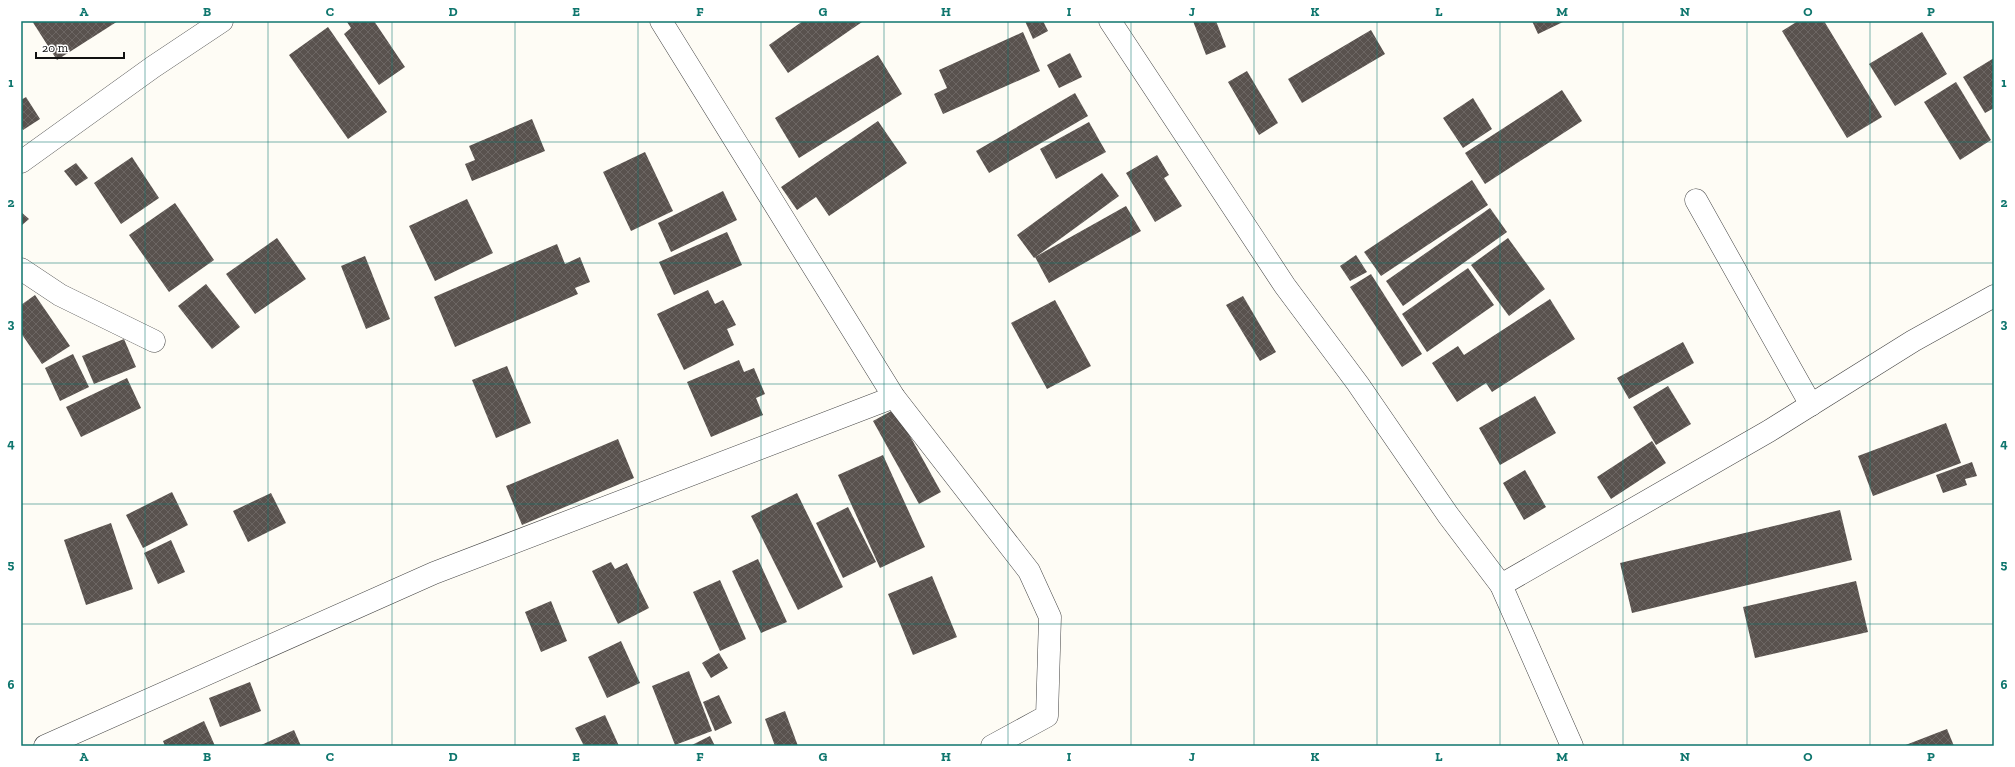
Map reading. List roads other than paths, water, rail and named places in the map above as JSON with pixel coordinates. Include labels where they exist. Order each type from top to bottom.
[{"type":"street","points":[[22,158],[222,21]]},
{"type":"street","points":[[661,21],[894,397],[1029,571],[1050,617],[1046,716],[992,746]]},
{"type":"street","points":[[1117,23],[1285,286],[1358,384],[1448,515],[1501,585],[1572,746]]},
{"type":"street","points":[[1696,200],[1811,405]]},
{"type":"street","points":[[21,269],[60,295],[154,341]]},
{"type":"street","points":[[1501,585],[1646,502],[1811,405],[1913,342],[1994,296]]},
{"type":"street","points":[[45,746],[434,573],[894,397]]}]
